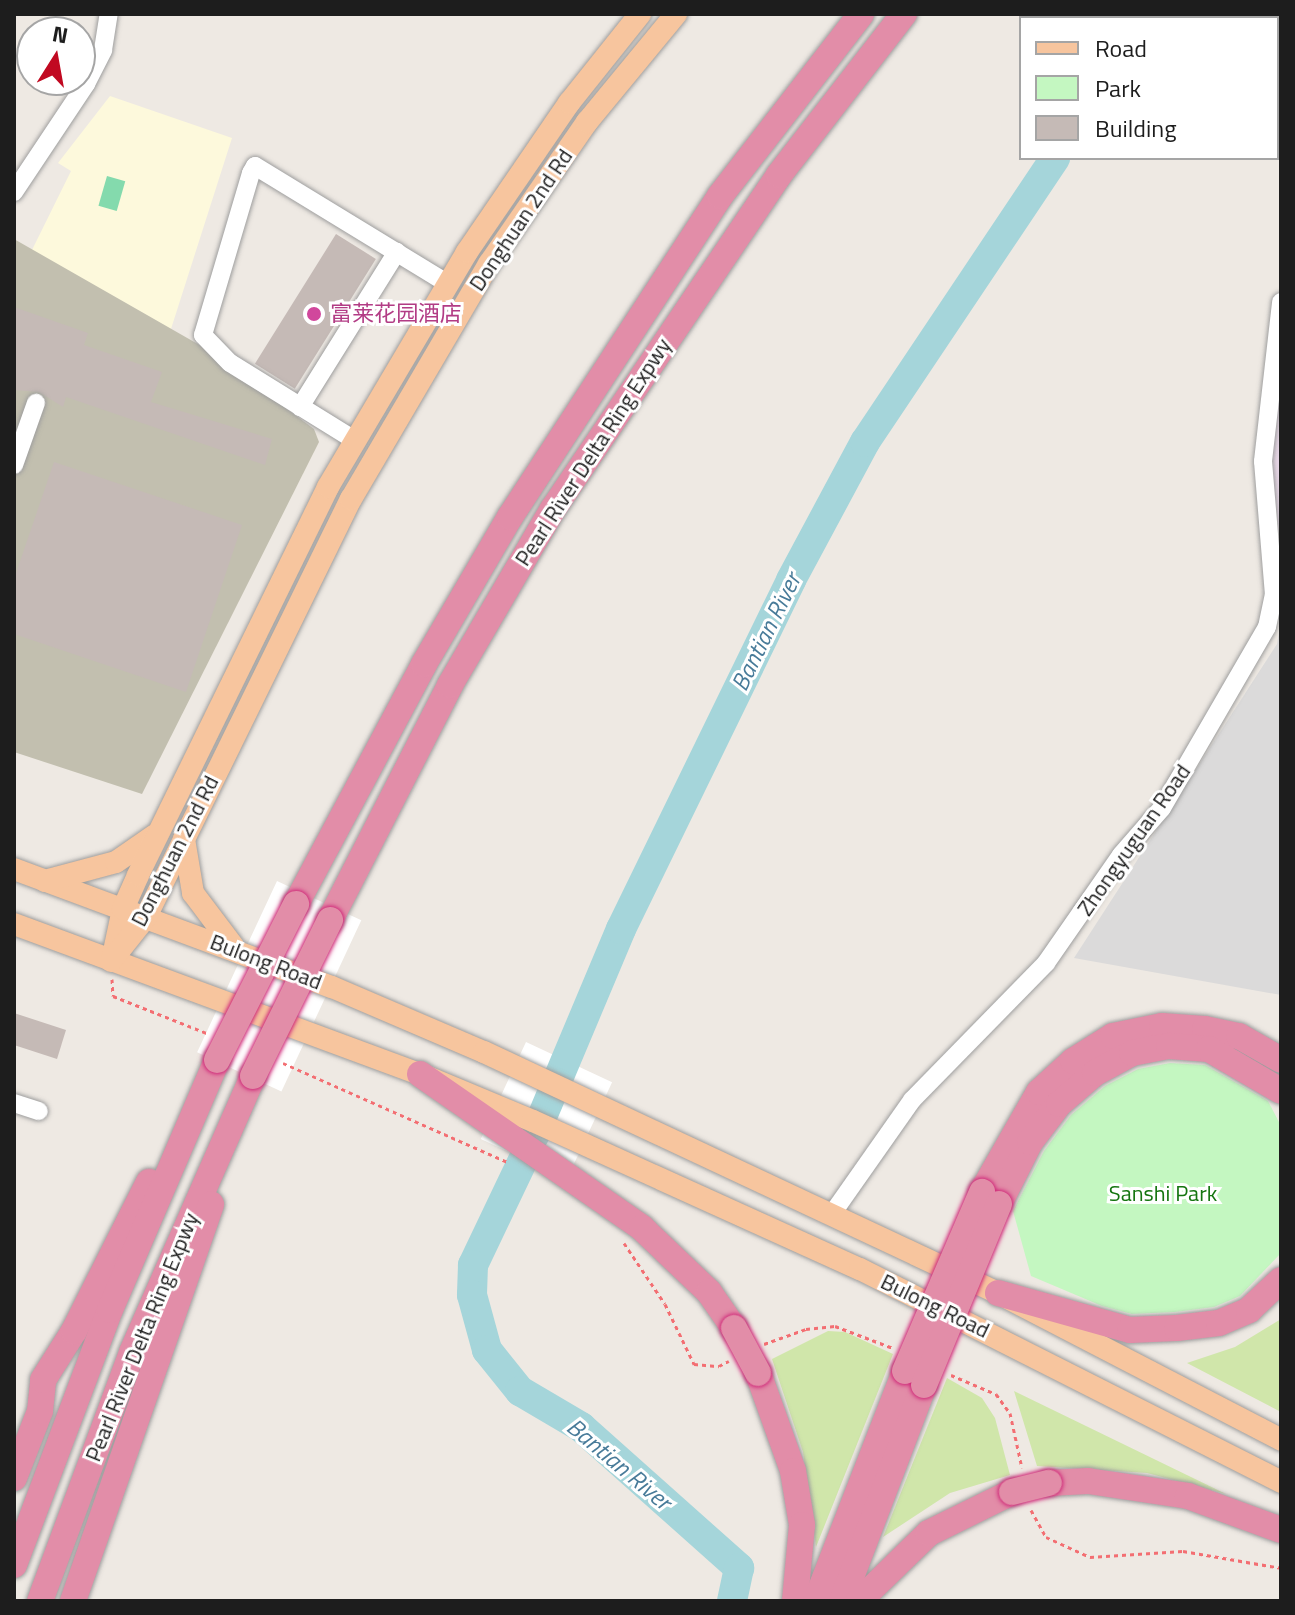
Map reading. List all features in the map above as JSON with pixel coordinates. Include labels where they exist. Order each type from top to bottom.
[{"type":"highway","name":"Pearl River Delta Ring Expwy","points":[[14,1565],[110,1310],[214,1048],[296,904],[424,664],[510,517],[720,196],[861,14]]},
{"type":"highway","name":"Pearl River Delta Ring Expwy","points":[[40,1601],[132,1352],[226,1133],[450,685],[553,509],[779,175],[904,14]]},
{"type":"highway","points":[[816,1601],[1039,1092],[1073,1061],[1113,1036],[1162,1026],[1205,1029],[1239,1036],[1281,1060]]},
{"type":"highway","points":[[990,1198],[1059,1104],[1095,1073],[1132,1053],[1169,1046],[1209,1049],[1250,1068],[1281,1091]]},
{"type":"highway","points":[[14,1478],[40,1411],[43,1380],[74,1331],[214,1048]]},
{"type":"highway","points":[[420,1074],[642,1228],[709,1292],[734,1328],[758,1373],[793,1471],[800,1511],[795,1601]]},
{"type":"highway","points":[[73,1601],[206,1222],[226,1133]]},
{"type":"highway","points":[[998,1293],[1130,1330],[1177,1328],[1219,1323],[1249,1310],[1281,1280]]},
{"type":"highway","points":[[842,1601],[914,1378]]},
{"type":"highway","points":[[859,1601],[929,1533],[1012,1492],[1049,1483],[1088,1481],[1188,1496],[1281,1530]]},
{"type":"main road","name":"Donghuan 2nd Rd","points":[[111,961],[123,909],[159,831],[356,441],[448,284],[569,103],[640,14]]},
{"type":"main road","name":"Donghuan 2nd Rd","points":[[111,961],[146,917],[351,499],[489,264],[587,122],[676,14]]},
{"type":"main road","points":[[45,881],[116,862],[159,831]]},
{"type":"main road","points":[[184,838],[193,893],[205,915],[239,952]]},
{"type":"main road","name":"Bulong Road","points":[[14,869],[239,952],[514,1066],[998,1293],[1281,1440]]},
{"type":"main road","points":[[14,924],[420,1074]]},
{"type":"main road","name":"Bulong Road","points":[[420,1074],[860,1269],[1281,1482]]},
{"type":"street","points":[[14,192],[97,65],[109,14]]},
{"type":"street","points":[[356,441],[230,363],[201,328],[255,166],[448,284]]},
{"type":"street","points":[[300,407],[397,252]]},
{"type":"street","name":"Zhongyuguan Road","points":[[832,1214],[912,1100],[1046,963],[1121,855],[1162,808],[1267,627],[1274,595],[1263,461],[1281,302]]},
{"type":"street","points":[[14,465],[36,403]]},
{"type":"street","points":[[14,1103],[39,1111]]},
{"type":"path","points":[[111,961],[113,996],[214,1048]]},
{"type":"path","points":[[261,1067],[493,1155]]},
{"type":"shaded area","points":[[110,96],[232,138],[171,329],[32,250],[71,171],[58,163]]},
{"type":"shaded area","points":[[14,239],[203,347],[314,429],[319,442],[142,794],[14,752]]},
{"type":"shaded area","points":[[1281,388],[1281,548],[1269,456]]},
{"type":"shaded area","points":[[1281,620],[1281,995],[1074,958],[1277,644]]},
{"type":"green space","points":[[107,176],[125,181],[117,211],[98,206]]},
{"type":"green space","name":"Sanshi Park","points":[[1170,1063],[1205,1065],[1268,1101],[1281,1126],[1281,1253],[1240,1296],[1214,1307],[1175,1312],[1132,1314],[1102,1306],[1031,1276],[1013,1211],[1044,1151],[1071,1115],[1105,1086],[1138,1069]]},
{"type":"green space","points":[[1281,1319],[1281,1412],[1187,1363],[1235,1347]]},
{"type":"green space","points":[[828,1331],[845,1332],[893,1354],[816,1547],[803,1452],[772,1359]]},
{"type":"green space","points":[[947,1378],[982,1398],[995,1418],[1010,1475],[950,1493],[883,1537]]},
{"type":"green space","points":[[1014,1391],[1226,1494],[1147,1473],[1037,1466]]},
{"type":"pier","points":[[277,881],[361,920],[281,1092],[197,1052]]},
{"type":"pier","points":[[526,1042],[612,1082],[567,1179],[481,1139]]},
{"type":"building","name":"富莱花园酒店","points":[[336,234],[376,259],[295,389],[255,364]]},
{"type":"building","points":[[14,307],[88,333],[84,345],[162,372],[151,402],[272,439],[265,465],[66,397],[63,407],[39,392],[14,390]]},
{"type":"building","points":[[54,462],[242,525],[186,692],[14,634],[14,579]]},
{"type":"building","points":[[14,1013],[66,1030],[57,1059],[14,1045]]},
{"type":"waterway","name":"Bantian River","points":[[534,1136],[621,929],[791,580],[865,442],[1054,160]]},
{"type":"waterway","name":"Bantian River","points":[[525,1156],[473,1265],[472,1295],[487,1350],[520,1391],[581,1427],[739,1568],[732,1601]]},
{"type":"place","name":"富莱花园酒店","points":[[314,314]]}]
